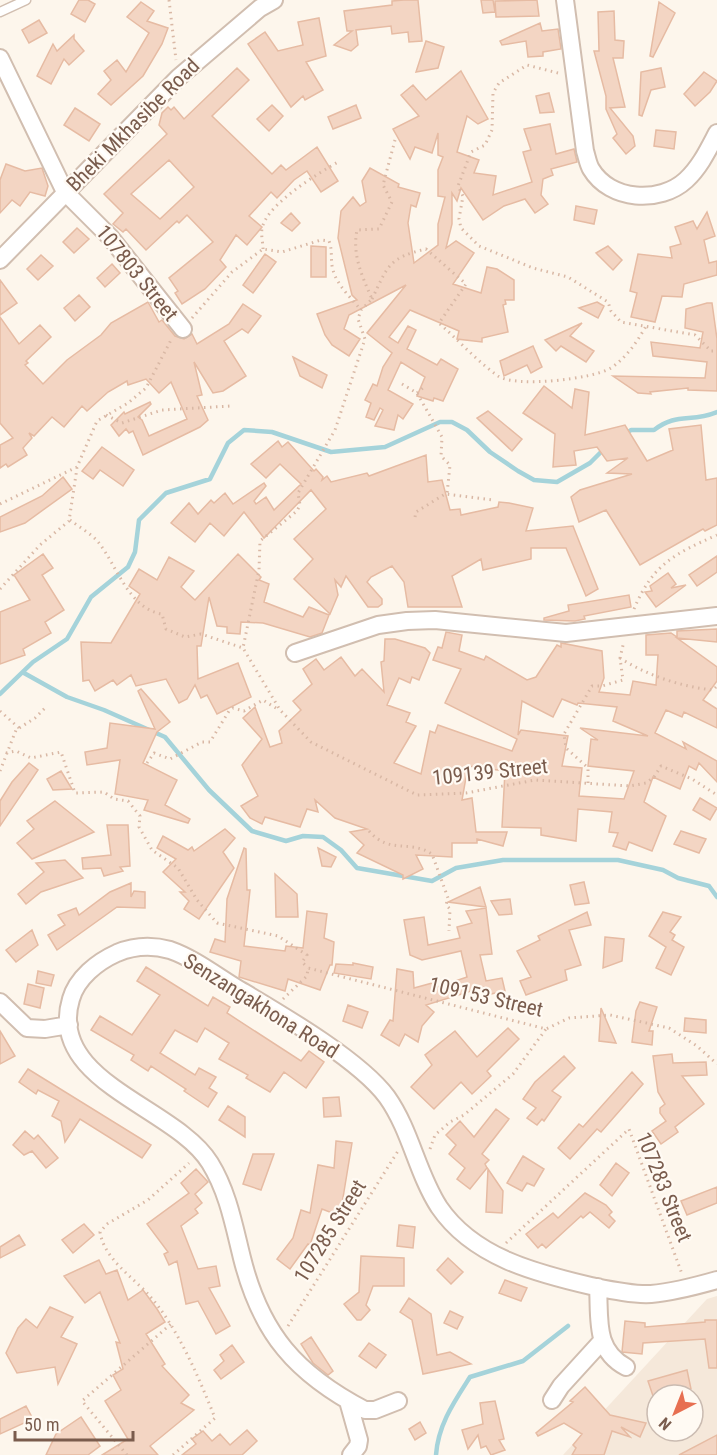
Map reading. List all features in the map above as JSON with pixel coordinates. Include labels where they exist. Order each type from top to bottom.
[{"type":"street","name":"Bheki Mkhasibe Road","points":[[0,260],[178,77],[260,8],[274,0]]},
{"type":"street","points":[[565,0],[585,151],[591,169],[601,180],[629,196],[656,195],[685,182],[697,168],[717,134]]},
{"type":"street","name":"107803 Street","points":[[0,58],[65,192],[110,237],[183,329]]},
{"type":"street","points":[[295,653],[378,625],[406,621],[435,620],[566,633],[717,616]]},
{"type":"street","name":"Senzangakhona Road","points":[[398,1401],[375,1410],[365,1410],[313,1376],[278,1343],[255,1300],[221,1184],[203,1152],[177,1129],[88,1067],[79,1056],[69,1025],[72,995],[86,973],[116,954],[135,947],[153,947],[189,958],[273,1010],[354,1065],[376,1084],[397,1114],[432,1195],[450,1220],[494,1255],[549,1276],[598,1287],[650,1294],[717,1280]]},
{"type":"street","points":[[0,1002],[27,1028],[45,1029],[69,1025]]},
{"type":"street","points":[[598,1287],[602,1341],[613,1360],[626,1367]]},
{"type":"street","points":[[552,1400],[561,1386],[602,1341]]},
{"type":"street","points":[[348,1401],[359,1440],[358,1446],[351,1455]]},
{"type":"lane","points":[[0,12],[26,0]]},
{"type":"path","points":[[169,0],[178,77]]},
{"type":"path","points":[[574,78],[527,65],[499,83],[493,93],[492,130],[485,145],[471,152],[458,186],[463,196],[459,219],[461,228],[479,246],[533,268],[567,277],[608,302],[611,311],[621,322],[672,333],[695,335],[711,351],[717,351]]},
{"type":"path","points":[[372,299],[357,263],[355,241],[357,230],[379,229],[392,202],[383,184],[395,140]]},
{"type":"path","points":[[263,249],[262,226],[275,208],[315,175],[338,162]]},
{"type":"path","points":[[0,590],[40,545],[70,520],[77,467],[97,421],[128,403],[146,388],[168,345],[232,272],[263,249],[282,252],[321,240],[329,241],[332,248],[332,268],[337,279],[361,310]]},
{"type":"path","points":[[70,520],[98,542],[124,584],[149,612],[162,614],[166,629],[185,637],[201,634],[243,648],[259,570],[260,541],[297,511],[300,505],[298,493],[335,430],[365,339],[358,319],[361,310],[372,299],[387,267],[402,255],[426,249],[466,284],[439,323],[498,376],[512,380],[558,380],[592,375],[608,369],[635,345],[646,326]]},
{"type":"path","points":[[402,384],[417,393],[427,416],[442,437],[441,456],[450,465],[447,494]]},
{"type":"path","points":[[417,393],[425,386]]},
{"type":"path","points":[[106,415],[122,423],[162,410],[231,406]]},
{"type":"path","points":[[0,504],[77,467]]},
{"type":"path","points":[[415,517],[416,512],[447,494],[493,500]]},
{"type":"path","points":[[588,783],[588,768],[566,748],[564,735],[592,686],[602,686],[623,680],[620,658],[628,625],[644,585],[673,555],[717,535]]},
{"type":"path","name":"109139 Street","points":[[243,648],[280,710],[311,742],[417,795],[465,794],[536,780],[630,786],[646,783],[654,777],[661,766],[692,779],[717,795]]},
{"type":"path","points":[[620,658],[691,688],[713,690],[717,686]]},
{"type":"path","points":[[147,763],[154,753],[170,759],[202,742],[210,742],[228,711],[233,708],[244,711],[263,700],[280,710]]},
{"type":"path","points":[[0,771],[19,728],[35,718],[47,706]]},
{"type":"path","points":[[0,711],[19,728]]},
{"type":"path","points":[[6,753],[16,751],[31,758],[60,752],[75,793],[104,792],[114,799],[128,801],[140,816],[139,827],[152,849],[178,868],[197,900],[217,923],[278,936],[307,956],[302,962],[308,968],[307,976],[273,1010]]},
{"type":"path","points":[[369,831],[377,840],[392,847],[426,850],[432,854],[448,898],[446,905],[450,909],[449,931]]},
{"type":"path","name":"109153 Street","points":[[308,968],[546,1029],[569,1018],[610,1015],[669,1028],[697,1046],[717,1064]]},
{"type":"path","points":[[422,1171],[435,1135],[450,1122],[464,1115],[505,1081],[524,1061],[546,1029]]},
{"type":"path","name":"107283 Street","points":[[494,1255],[629,1129],[687,1288]]},
{"type":"path","name":"107285 Street","points":[[278,1343],[408,1135]]},
{"type":"path","points":[[173,1455],[215,1418],[171,1324],[148,1294],[118,1264],[102,1240],[100,1232],[107,1224],[148,1200],[203,1152]]},
{"type":"path","points":[[127,1455],[82,1401],[171,1324]]},
{"type":"shaded area","points":[[717,1296],[717,1455],[563,1455],[707,1299]]},
{"type":"building","points":[[79,0],[88,0],[95,4],[85,22],[71,14]]},
{"type":"building","points":[[418,0],[422,41],[409,42],[408,32],[392,34],[391,26],[356,30],[358,45],[351,51],[334,45],[352,31],[347,31],[344,11],[392,5],[392,1]]},
{"type":"building","points":[[481,0],[493,0],[495,12],[483,13]]},
{"type":"building","points":[[537,0],[539,16],[496,17],[495,1]]},
{"type":"building","points":[[141,2],[154,11],[147,21],[168,28],[162,44],[143,76],[111,105],[98,94],[111,80],[104,71],[117,60],[126,72],[149,33],[127,17]]},
{"type":"building","points":[[659,2],[675,13],[653,57],[650,56]]},
{"type":"building","points":[[614,11],[615,40],[624,41],[623,58],[613,58],[625,107],[610,108],[633,136],[635,146],[626,154],[613,138],[617,134],[606,109],[606,96],[594,51],[599,51],[598,12]]},
{"type":"building","points":[[319,18],[326,56],[306,62],[323,90],[305,100],[303,96],[291,107],[248,44],[265,32],[278,51],[303,45],[298,22]]},
{"type":"building","points":[[39,20],[47,33],[29,43],[22,30]]},
{"type":"building","points":[[540,23],[542,31],[558,29],[561,49],[543,52],[543,56],[528,57],[526,41],[502,45],[500,41]]},
{"type":"building","points":[[74,35],[74,39],[84,51],[69,65],[64,59],[51,84],[37,76],[53,44],[57,51]]},
{"type":"building","points":[[426,41],[444,47],[438,68],[416,72]]},
{"type":"building","points":[[237,68],[249,80],[212,116],[272,174],[281,165],[286,170],[317,147],[338,181],[321,192],[307,171],[294,180],[277,198],[271,192],[249,216],[262,227],[247,245],[236,235],[220,260],[226,267],[205,289],[182,304],[175,293],[178,291],[169,278],[213,242],[187,215],[179,223],[177,221],[146,250],[126,229],[123,232],[113,224],[123,213],[104,194],[167,134],[159,125],[162,113],[168,107],[171,110],[174,107],[184,119]],"holes":[[[169,160],[194,187],[160,219],[131,194]]]},
{"type":"building","points":[[661,68],[665,87],[651,90],[642,116],[639,115],[641,72]]},
{"type":"building","points":[[461,71],[488,119],[478,124],[467,116],[457,152],[479,160],[474,173],[496,176],[493,195],[532,182],[523,152],[531,150],[524,129],[550,124],[556,154],[574,149],[577,162],[551,169],[553,175],[543,179],[541,195],[548,204],[535,213],[525,199],[504,206],[483,220],[461,188],[457,201],[452,193],[452,224],[446,248],[456,241],[474,253],[453,284],[481,293],[487,267],[497,269],[514,280],[514,300],[505,300],[506,304],[503,305],[508,332],[482,338],[482,342],[457,339],[459,331],[410,310],[389,337],[398,343],[408,326],[416,330],[407,349],[437,365],[441,359],[458,369],[443,401],[434,398],[433,401],[417,396],[425,377],[401,362],[388,390],[413,404],[403,419],[398,415],[394,430],[375,426],[383,410],[380,408],[374,420],[366,417],[371,403],[365,400],[373,384],[377,386],[383,367],[392,353],[367,333],[406,285],[349,315],[344,329],[360,339],[349,356],[332,345],[325,335],[317,314],[357,300],[352,295],[338,238],[341,211],[353,197],[360,206],[366,202],[362,181],[370,168],[399,184],[398,187],[420,193],[416,207],[411,205],[408,223],[414,263],[438,245],[438,224],[445,197],[438,196],[438,170],[443,157],[438,155],[438,133],[432,153],[415,147],[410,159],[393,129],[419,116],[401,95],[413,85],[426,100]]},
{"type":"building","points":[[704,72],[717,81],[710,92],[695,106],[684,94]]},
{"type":"building","points":[[549,93],[554,112],[540,113],[536,96]]},
{"type":"building","points":[[272,105],[283,116],[269,131],[257,119]]},
{"type":"building","points":[[356,105],[361,118],[333,129],[328,117]]},
{"type":"building","points":[[75,108],[100,124],[89,141],[64,125]]},
{"type":"building","points":[[656,130],[676,132],[674,149],[654,146]]},
{"type":"building","points":[[6,164],[25,171],[42,168],[48,186],[45,196],[30,192],[20,206],[12,200],[0,213],[0,180]]},
{"type":"building","points":[[576,206],[597,210],[594,224],[574,220]]},
{"type":"building","points":[[707,212],[715,236],[704,240],[709,263],[717,261],[717,275],[684,284],[682,297],[662,296],[655,322],[631,317],[637,293],[630,291],[638,254],[672,258],[670,247],[681,244],[675,227],[693,221],[697,229]]},
{"type":"building","points":[[291,213],[300,223],[292,231],[281,223]]},
{"type":"building","points":[[77,228],[89,239],[74,253],[63,242]]},
{"type":"building","points":[[311,246],[326,247],[326,277],[311,277]]},
{"type":"building","points":[[608,246],[622,260],[613,270],[596,253]]},
{"type":"building","points":[[265,254],[276,262],[253,293],[243,285]]},
{"type":"building","points":[[41,255],[53,266],[38,280],[27,269]]},
{"type":"building","points":[[112,264],[120,273],[105,287],[97,278]]},
{"type":"building","points":[[0,280],[17,303],[0,315]]},
{"type":"building","points":[[79,295],[90,307],[75,321],[64,308]]},
{"type":"building","points":[[148,302],[159,322],[162,320],[175,336],[184,339],[192,334],[197,344],[229,324],[243,304],[261,316],[248,333],[242,329],[224,341],[246,376],[223,391],[213,393],[194,362],[202,395],[197,396],[208,420],[200,427],[143,455],[133,431],[129,433],[126,429],[119,436],[111,425],[124,412],[125,414],[150,402],[151,404],[138,417],[142,420],[149,436],[187,419],[171,382],[159,393],[146,379],[128,385],[127,381],[108,392],[87,411],[82,406],[64,427],[52,417],[34,436],[29,433],[32,438],[23,448],[27,455],[8,467],[6,464],[0,468],[0,445],[13,438],[0,423],[0,317],[19,344],[40,325],[51,337],[26,361],[28,363],[25,365],[43,384],[67,360],[101,335],[111,323]]},
{"type":"building","points":[[597,302],[604,306],[598,318],[579,308]]},
{"type":"building","points":[[712,303],[717,339],[717,391],[688,390],[688,388],[650,392],[651,394],[638,393],[613,376],[705,378],[707,362],[653,356],[651,342],[700,348],[703,332],[685,328],[686,309]]},
{"type":"building","points":[[582,323],[570,336],[594,351],[586,362],[561,346],[556,351],[545,340]]},
{"type":"building","points":[[533,346],[542,367],[531,373],[527,365],[504,376],[500,361]]},
{"type":"building","points":[[293,357],[327,375],[322,388],[300,376]]},
{"type":"building","points":[[544,386],[572,408],[575,389],[589,392],[585,435],[625,425],[647,461],[673,450],[669,429],[701,425],[706,480],[717,478],[717,525],[705,531],[703,529],[640,565],[606,510],[579,522],[571,497],[580,490],[632,474],[607,473],[628,458],[607,461],[597,447],[574,451],[576,465],[553,467],[555,434],[523,413]]},
{"type":"building","points":[[488,411],[522,439],[512,451],[477,418]]},
{"type":"building","points":[[278,441],[282,447],[288,442],[314,471],[316,469],[323,477],[322,480],[327,476],[331,482],[367,473],[369,476],[426,455],[428,482],[442,480],[450,510],[460,509],[461,515],[498,507],[499,502],[509,503],[533,508],[526,531],[573,526],[598,589],[586,596],[566,548],[531,548],[531,559],[483,570],[481,559],[452,576],[462,607],[408,607],[404,582],[392,566],[371,577],[367,582],[382,599],[382,604],[378,607],[368,607],[346,576],[341,587],[335,580],[338,595],[330,614],[294,579],[313,559],[294,539],[326,509],[311,490],[264,538],[244,512],[224,536],[210,523],[195,542],[171,523],[189,503],[198,514],[211,500],[214,503],[225,493],[233,504],[264,483],[266,486],[254,501],[256,504],[266,497],[274,510],[301,484],[280,464],[266,478],[251,464]]},
{"type":"building","points":[[102,447],[134,470],[123,486],[100,470],[93,479],[82,471]]},
{"type":"building","points":[[63,477],[72,489],[25,523],[0,532],[0,517],[42,496]]},
{"type":"building","points":[[43,554],[53,568],[42,575],[64,610],[45,622],[51,633],[23,649],[25,655],[0,664],[0,612],[30,600],[14,575]]},
{"type":"building","points":[[238,554],[261,577],[259,580],[269,584],[264,602],[303,617],[309,607],[329,615],[322,633],[310,637],[263,623],[241,622],[240,634],[227,633],[227,627],[217,626],[209,597],[201,646],[197,646],[198,679],[238,663],[251,697],[217,714],[207,695],[201,698],[195,685],[187,699],[179,703],[166,679],[136,686],[131,675],[117,685],[113,680],[95,691],[89,680],[83,681],[81,642],[111,643],[140,594],[129,586],[139,569],[157,580],[169,557],[194,571],[181,587],[195,600]]},
{"type":"building","points":[[717,556],[717,572],[697,586],[689,575]]},
{"type":"building","points":[[668,573],[676,584],[671,588],[686,585],[656,607],[645,592],[652,591],[650,586]]},
{"type":"building","points":[[629,595],[631,607],[584,616],[585,619],[575,621],[544,620],[544,618],[569,611],[568,605]]},
{"type":"building","points":[[717,629],[717,642],[677,638],[717,667],[717,681],[703,700],[717,709],[717,728],[684,712],[682,717],[666,710],[655,733],[686,749],[683,742],[717,761],[717,782],[699,763],[696,770],[689,766],[680,789],[653,777],[644,802],[666,816],[652,851],[629,842],[626,850],[613,846],[618,833],[609,832],[612,812],[578,809],[576,841],[541,835],[541,828],[502,827],[505,771],[468,766],[462,800],[472,798],[476,832],[507,832],[503,846],[477,839],[477,843],[452,843],[452,857],[416,855],[423,869],[403,879],[403,875],[357,853],[364,845],[350,832],[367,829],[335,818],[315,800],[318,812],[307,809],[300,827],[265,817],[262,824],[250,818],[241,806],[258,796],[242,765],[262,739],[243,718],[255,707],[270,747],[282,743],[279,731],[301,710],[293,701],[312,684],[303,669],[316,659],[324,670],[341,657],[355,676],[362,669],[384,692],[381,662],[384,661],[385,639],[395,639],[425,648],[430,653],[419,680],[412,677],[410,683],[399,678],[387,705],[410,713],[406,722],[416,726],[394,763],[421,774],[430,731],[435,733],[438,725],[512,751],[517,739],[445,703],[461,669],[433,660],[438,647],[442,648],[446,632],[462,635],[459,651],[484,660],[486,656],[527,680],[536,677],[557,645],[561,647],[561,643],[602,651],[604,678],[599,692],[630,695],[633,681],[656,685],[658,655],[646,655],[646,635],[671,633],[677,637],[677,631]],"holes":[[[562,699],[577,705],[578,703],[617,707],[613,721],[648,736],[580,728],[598,740],[591,739],[588,766],[634,771],[624,799],[579,796],[582,768],[562,766],[568,736],[521,730],[518,735],[522,701],[553,717]]]},
{"type":"building","points":[[141,689],[170,722],[157,732],[143,763],[177,780],[165,805],[190,819],[188,823],[144,810],[148,800],[115,794],[120,760],[87,765],[85,752],[107,748],[110,723],[155,729],[138,691]]},
{"type":"building","points":[[29,763],[38,770],[0,826],[0,801],[12,782]]},
{"type":"building","points":[[61,771],[72,789],[53,790],[47,779]]},
{"type":"building","points":[[700,798],[717,808],[710,820],[693,810]]},
{"type":"building","points":[[55,801],[94,832],[32,859],[17,843],[34,829],[27,821]]},
{"type":"building","points":[[107,825],[128,825],[130,866],[120,867],[123,871],[104,876],[101,868],[83,869],[82,858],[111,855]]},
{"type":"building","points":[[225,829],[235,838],[223,852],[234,868],[199,919],[184,909],[189,901],[180,892],[185,892],[163,872],[176,859],[157,848],[163,836],[188,850],[192,847],[194,851]]},
{"type":"building","points":[[681,831],[706,839],[699,853],[674,844]]},
{"type":"building","points":[[244,848],[246,849],[247,890],[250,890],[244,946],[285,951],[286,946],[303,948],[307,911],[327,914],[324,938],[334,942],[332,965],[330,965],[320,990],[288,979],[285,991],[239,977],[241,961],[210,952],[215,939],[225,942],[227,899]]},
{"type":"building","points":[[318,848],[336,857],[331,867],[322,866]]},
{"type":"building","points":[[65,860],[83,878],[41,892],[26,904],[18,894],[44,872],[36,863]]},
{"type":"building","points":[[275,874],[297,894],[298,917],[276,917]]},
{"type":"building","points":[[584,882],[589,903],[575,905],[570,885]]},
{"type":"building","points":[[131,883],[131,897],[134,891],[145,892],[145,908],[117,907],[57,950],[48,935],[65,925],[58,915],[76,908],[79,915],[110,892]]},
{"type":"building","points":[[480,887],[486,907],[448,902]]},
{"type":"building","points":[[510,899],[512,914],[499,915],[491,901]]},
{"type":"building","points":[[486,908],[492,954],[480,955],[486,981],[502,978],[505,991],[486,995],[484,987],[426,1005],[434,1012],[422,1026],[418,1042],[405,1034],[399,1046],[381,1035],[390,1020],[393,1021],[397,969],[413,972],[414,988],[436,982],[438,987],[467,977],[461,951],[422,960],[410,955],[404,920],[424,917],[428,945],[460,938],[457,927],[472,923],[466,911]]},
{"type":"building","points":[[587,912],[591,925],[569,930],[581,965],[565,970],[567,980],[526,995],[520,981],[531,977],[517,951],[540,940],[538,936]]},
{"type":"building","points":[[663,912],[681,917],[670,932],[675,935],[672,940],[684,947],[671,975],[656,968],[666,947],[649,936]]},
{"type":"building","points":[[32,930],[38,945],[16,962],[6,950]]},
{"type":"building","points":[[605,937],[624,939],[622,961],[603,968]]},
{"type":"building","points":[[353,963],[373,967],[371,979],[334,973],[336,964],[353,965]]},
{"type":"building","points":[[146,967],[208,1006],[213,997],[230,1007],[227,1013],[301,1061],[309,1051],[324,1062],[306,1088],[284,1072],[270,1092],[246,1078],[248,1075],[219,1059],[229,1043],[205,1028],[197,1042],[175,1030],[160,1053],[195,1075],[199,1068],[216,1077],[209,1088],[217,1093],[208,1107],[151,1066],[148,1071],[131,1060],[134,1055],[91,1030],[100,1016],[132,1035],[160,995],[137,981]]},
{"type":"building","points":[[38,971],[54,975],[51,986],[36,983]]},
{"type":"building","points":[[28,984],[44,988],[40,1008],[24,1004]]},
{"type":"building","points":[[640,1002],[657,1007],[649,1031],[653,1031],[652,1045],[632,1042],[636,1011]]},
{"type":"building","points":[[348,1005],[368,1012],[362,1028],[343,1021]]},
{"type":"building","points":[[601,1008],[616,1043],[599,1041]]},
{"type":"building","points":[[685,1018],[706,1020],[706,1033],[684,1031]]},
{"type":"building","points":[[508,1028],[519,1039],[487,1071],[491,1076],[472,1094],[461,1082],[434,1109],[411,1087],[432,1065],[425,1055],[455,1031],[477,1057]]},
{"type":"building","points":[[0,1031],[15,1056],[0,1064]]},
{"type":"building","points":[[672,1054],[673,1063],[706,1062],[707,1075],[682,1076],[704,1104],[675,1127],[678,1132],[661,1144],[652,1131],[666,1121],[660,1113],[660,1108],[665,1104],[658,1092],[653,1056]]},
{"type":"building","points":[[564,1056],[575,1068],[552,1091],[561,1097],[544,1121],[542,1119],[537,1125],[527,1118],[536,1108],[523,1099],[535,1082]]},
{"type":"building","points":[[28,1069],[151,1145],[142,1158],[80,1119],[65,1142],[61,1121],[52,1116],[59,1101],[38,1090],[36,1094],[19,1082]]},
{"type":"building","points":[[632,1072],[643,1084],[601,1132],[597,1129],[570,1159],[558,1148],[579,1124],[583,1127]]},
{"type":"building","points":[[339,1097],[341,1116],[324,1117],[323,1098]]},
{"type":"building","points":[[228,1106],[245,1117],[245,1137],[219,1120]]},
{"type":"building","points":[[496,1109],[509,1119],[482,1154],[489,1160],[485,1164],[487,1168],[470,1189],[457,1179],[465,1168],[449,1154],[456,1145],[446,1135],[460,1121],[474,1137]]},
{"type":"building","points":[[25,1131],[34,1139],[38,1135],[58,1158],[46,1168],[32,1151],[24,1155],[13,1145]]},
{"type":"building","points":[[336,1141],[352,1143],[340,1216],[322,1209],[310,1245],[308,1244],[290,1269],[277,1259],[293,1238],[301,1210],[310,1213],[318,1165],[334,1168]]},
{"type":"building","points":[[253,1154],[274,1154],[261,1190],[243,1184]]},
{"type":"building","points":[[523,1156],[544,1169],[534,1186],[527,1183],[522,1191],[507,1183]]},
{"type":"building","points":[[616,1163],[629,1173],[612,1196],[600,1185]]},
{"type":"building","points":[[196,1169],[208,1182],[195,1194],[202,1203],[195,1209],[198,1213],[181,1226],[198,1269],[216,1266],[220,1286],[209,1288],[230,1326],[216,1334],[198,1301],[186,1304],[177,1261],[169,1265],[164,1254],[168,1252],[147,1224],[189,1193],[181,1183]]},
{"type":"building","points":[[488,1169],[503,1191],[502,1213],[486,1212]]},
{"type":"building","points":[[717,1187],[717,1203],[687,1215],[681,1201]]},
{"type":"building","points":[[585,1193],[606,1205],[612,1212],[609,1215],[615,1221],[609,1228],[590,1212],[583,1218],[581,1216],[546,1248],[542,1244],[538,1248],[526,1234],[553,1213],[558,1218]]},
{"type":"building","points":[[84,1224],[94,1235],[73,1253],[62,1240]]},
{"type":"building","points":[[399,1225],[415,1227],[413,1248],[397,1246]]},
{"type":"building","points":[[19,1235],[25,1245],[0,1258],[0,1247]]},
{"type":"building","points":[[361,1256],[404,1258],[404,1286],[373,1286],[366,1305],[370,1310],[361,1320],[357,1320],[344,1304],[359,1292]]},
{"type":"building","points":[[448,1258],[463,1272],[451,1284],[437,1270]]},
{"type":"building","points":[[99,1260],[106,1274],[117,1270],[128,1300],[143,1290],[157,1309],[165,1322],[146,1334],[165,1364],[162,1366],[189,1395],[181,1403],[194,1410],[150,1446],[158,1455],[102,1455],[128,1439],[105,1401],[121,1390],[113,1375],[123,1369],[116,1342],[120,1343],[100,1292],[85,1303],[64,1276]]},
{"type":"building","points":[[505,1280],[527,1288],[521,1301],[499,1293]]},
{"type":"building","points":[[409,1298],[431,1314],[437,1355],[450,1352],[471,1364],[423,1374],[412,1320],[400,1312]]},
{"type":"building","points":[[50,1307],[73,1317],[61,1337],[77,1344],[58,1384],[55,1367],[17,1373],[6,1353],[18,1328],[26,1319],[37,1328]]},
{"type":"building","points":[[450,1311],[463,1317],[457,1329],[444,1323]]},
{"type":"building","points":[[705,1320],[717,1320],[717,1368],[709,1368],[705,1339],[643,1343],[642,1354],[622,1352],[625,1321],[645,1323],[645,1327],[705,1322]]},
{"type":"building","points":[[311,1337],[333,1371],[328,1375],[313,1363],[301,1344]]},
{"type":"building","points":[[369,1343],[386,1355],[376,1368],[359,1356]]},
{"type":"building","points":[[232,1345],[244,1362],[221,1379],[214,1370],[224,1361],[220,1355]]},
{"type":"building","points":[[687,1370],[690,1383],[649,1383],[648,1381]]},
{"type":"building","points":[[585,1387],[610,1415],[645,1423],[645,1425],[640,1437],[621,1427],[630,1437],[612,1431],[604,1455],[572,1455],[576,1448],[573,1445],[582,1434],[564,1423],[538,1436],[536,1433],[573,1402],[570,1401]]},
{"type":"building","points":[[495,1401],[504,1439],[499,1440],[505,1450],[491,1455],[486,1446],[481,1448],[478,1435],[468,1449],[462,1430],[483,1424],[480,1403]]},
{"type":"building","points":[[26,1406],[33,1419],[0,1434],[0,1419]]},
{"type":"building","points":[[81,1417],[100,1446],[88,1455],[46,1455],[56,1434]]},
{"type":"building","points":[[420,1422],[426,1433],[415,1440],[409,1429]]},
{"type":"building","points":[[247,1430],[257,1441],[242,1455],[182,1455],[196,1444],[192,1439],[203,1431],[212,1441],[220,1434],[230,1445]]},
{"type":"building","points":[[717,1435],[717,1455],[679,1455],[705,1443]]},
{"type":"waterway","points":[[624,435],[631,430],[654,430],[670,421],[717,412]]},
{"type":"waterway","points":[[0,694],[33,662],[67,639],[91,597],[128,567],[135,552],[139,520],[166,493],[210,479],[228,443],[244,430],[272,432],[331,452],[385,447],[440,422],[452,422],[467,430],[490,452],[518,471],[534,480],[557,482],[590,463],[605,448]]},
{"type":"waterway","points":[[24,673],[67,697],[104,710],[165,737],[209,790],[252,831],[286,841],[303,836],[323,837],[341,850],[357,868],[432,881],[456,868],[503,860],[618,860],[663,870],[678,878],[709,886],[717,897]]},
{"type":"waterway","points":[[436,1455],[443,1424],[470,1377],[523,1361],[568,1326]]}]
